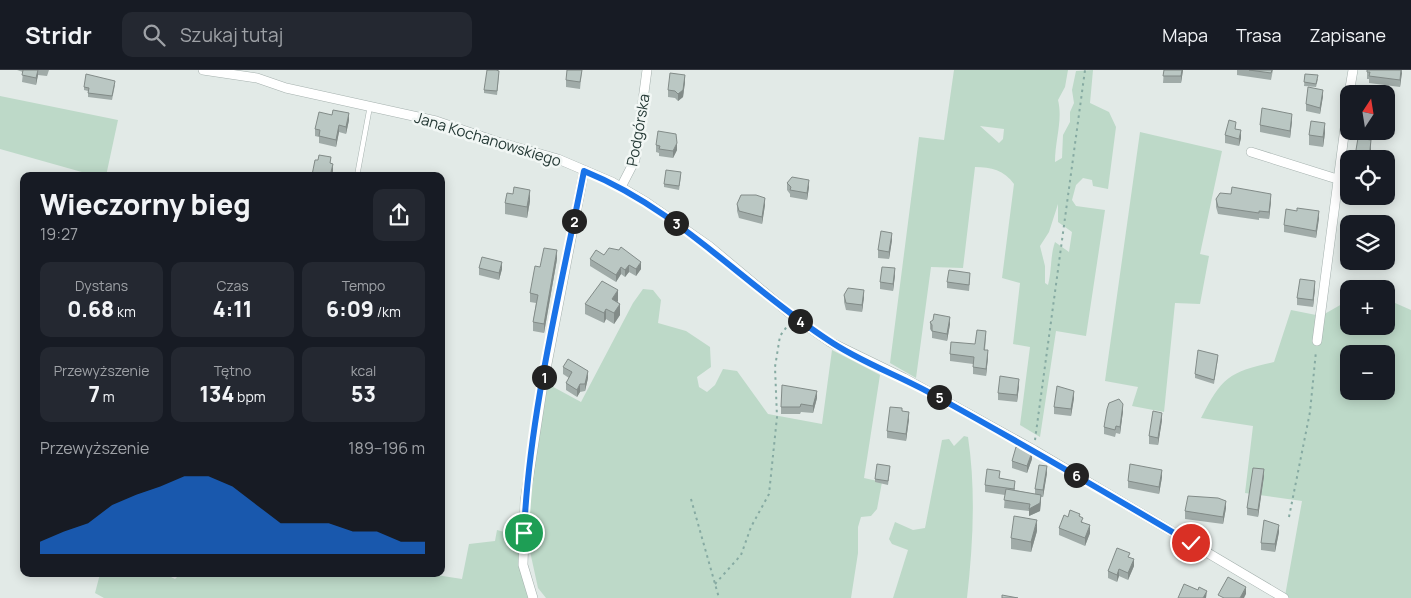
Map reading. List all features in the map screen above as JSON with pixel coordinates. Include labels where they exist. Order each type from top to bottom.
[{"type":"street","name":"Jana Kochanowskiego","points":[[203,70],[257,78],[286,88],[436,120],[498,142],[558,159],[621,187],[709,246],[794,317],[830,342],[904,378],[1034,450],[1284,598]]},
{"type":"street","name":"Podgórska","points":[[621,187],[635,160],[648,70]]},
{"type":"street","points":[[1351,85],[1353,70]]},
{"type":"street","points":[[1318,341],[1342,140]]},
{"type":"street","points":[[1251,152],[1336,179]]},
{"type":"street","points":[[532,598],[523,565],[525,500],[542,390],[584,171]]},
{"type":"lane","points":[[358,172],[370,106]]},
{"type":"path","points":[[1034,450],[1085,70]]},
{"type":"path","points":[[716,584],[741,555],[751,527],[769,494],[777,417],[775,367],[780,336],[794,317]]},
{"type":"path","points":[[1288,517],[1310,412],[1318,341]]},
{"type":"path","points":[[691,499],[720,598]]},
{"type":"green space","points":[[954,70],[1068,70],[1065,87],[1058,100],[1060,115],[1055,162],[1062,158],[1063,135],[1070,122],[1070,112],[1074,103],[1072,90],[1076,71],[1093,70],[1090,103],[1109,112],[1116,127],[1108,189],[1093,186],[1092,180],[1083,178],[1076,185],[1072,200],[1076,206],[1105,210],[1086,336],[1056,331],[1040,437],[1020,425],[1030,347],[1013,344],[1020,283],[1002,278],[1014,184],[1001,172],[975,167],[963,268],[931,267],[916,378],[890,363],[919,137],[944,140]],"holes":[[[980,126],[1004,129],[1003,139],[999,143]],[[1058,204],[1058,222],[1072,232],[1069,252],[1055,242],[1048,285],[1045,283],[1045,266],[1040,246],[1049,232]]]},
{"type":"green space","points":[[0,96],[118,120],[107,172],[82,172],[0,149]]},
{"type":"green space","points":[[1140,132],[1222,151],[1200,254],[1209,256],[1200,304],[1175,303],[1164,412],[1132,406],[1138,387],[1105,381]]},
{"type":"green space","points":[[643,289],[653,290],[661,300],[658,323],[686,331],[710,347],[711,367],[697,377],[699,387],[707,392],[715,385],[723,369],[737,371],[768,414],[822,424],[832,350],[880,375],[864,478],[882,482],[877,509],[871,516],[861,517],[858,527],[858,553],[851,598],[546,598],[538,588],[526,533],[546,383],[581,402],[633,303]]},
{"type":"green space","points":[[1395,303],[1411,310],[1411,598],[1288,598],[1285,596],[1302,501],[1245,493],[1253,426],[1201,418],[1215,393],[1228,378],[1247,369],[1274,362],[1291,310],[1321,316],[1340,305],[1340,335],[1395,335]]},
{"type":"green space","points":[[964,436],[968,437],[973,497],[971,558],[967,598],[893,598],[908,550],[892,544],[889,539],[895,522],[913,530],[925,528],[942,440],[949,439],[954,446]]},
{"type":"green space","points":[[497,530],[519,536],[519,553],[534,598],[104,598],[95,593],[99,577],[171,577],[175,579],[177,577],[445,576],[462,579],[469,544],[495,541]]},
{"type":"building","points":[[23,70],[38,70],[36,78],[22,75]]},
{"type":"building","points":[[487,70],[499,71],[497,91],[484,90]]},
{"type":"building","points":[[567,70],[582,70],[580,82],[566,80]]},
{"type":"building","points":[[1164,70],[1182,70],[1181,76],[1163,76]]},
{"type":"building","points":[[1249,70],[1272,70],[1271,73]]},
{"type":"building","points":[[1367,70],[1401,70],[1400,80],[1369,76],[1370,72],[1367,72]]},
{"type":"building","points":[[670,73],[685,75],[683,90],[678,94],[675,91],[668,90]]},
{"type":"building","points":[[86,74],[115,81],[112,96],[88,93],[89,88],[84,87]]},
{"type":"building","points":[[1305,74],[1318,75],[1316,84],[1304,82]]},
{"type":"building","points":[[1308,87],[1323,90],[1320,108],[1306,104]]},
{"type":"building","points":[[1262,108],[1292,114],[1290,131],[1260,125]]},
{"type":"building","points":[[333,110],[349,113],[346,127],[339,125],[336,140],[319,136],[320,130],[315,129],[319,112],[332,115]]},
{"type":"building","points":[[1229,120],[1236,122],[1235,129],[1241,130],[1239,139],[1225,135]]},
{"type":"building","points":[[1311,121],[1325,123],[1323,137],[1309,135]]},
{"type":"building","points":[[658,131],[676,134],[677,143],[673,151],[659,149],[660,146],[656,145]]},
{"type":"building","points":[[1358,140],[1371,140],[1370,150],[1356,150]]},
{"type":"building","points":[[319,155],[331,157],[330,163],[333,164],[331,172],[313,172],[315,160],[318,160]]},
{"type":"building","points":[[666,170],[681,172],[679,186],[664,184]]},
{"type":"building","points":[[792,177],[809,180],[807,193],[790,190],[791,187],[787,183]]},
{"type":"building","points":[[514,187],[530,190],[527,207],[505,203],[507,193],[513,194]]},
{"type":"building","points":[[1232,187],[1271,194],[1269,212],[1259,211],[1259,213],[1218,207],[1216,199],[1220,193],[1231,194]]},
{"type":"building","points":[[741,195],[756,195],[765,198],[762,217],[739,211],[737,204]]},
{"type":"building","points":[[1297,208],[1319,211],[1316,231],[1284,225],[1286,209],[1297,211]]},
{"type":"building","points":[[881,231],[892,233],[889,252],[878,250]]},
{"type":"building","points":[[621,247],[641,262],[636,269],[629,265],[625,270],[621,267],[616,275],[590,259],[596,250],[604,255],[609,248],[619,250]]},
{"type":"building","points":[[544,248],[557,250],[544,324],[533,322],[538,295],[530,293],[535,266],[540,267]]},
{"type":"building","points":[[482,257],[502,262],[499,273],[479,268]]},
{"type":"building","points":[[882,267],[895,268],[893,284],[880,282]]},
{"type":"building","points":[[949,270],[970,273],[969,285],[947,282]]},
{"type":"building","points":[[1300,279],[1315,281],[1313,300],[1297,298]]},
{"type":"building","points":[[602,281],[618,290],[612,299],[620,304],[614,313],[606,309],[604,313],[585,304]]},
{"type":"building","points":[[848,288],[864,290],[862,305],[846,303],[844,295]]},
{"type":"building","points":[[934,314],[950,317],[947,334],[932,331],[930,322],[933,320]]},
{"type":"building","points":[[977,330],[986,331],[984,350],[988,350],[986,369],[973,367],[974,357],[950,354],[951,342],[975,344]]},
{"type":"building","points":[[1198,350],[1218,355],[1214,380],[1195,374]]},
{"type":"building","points":[[568,359],[588,371],[585,384],[580,384],[577,390],[566,383],[572,372],[563,367]]},
{"type":"building","points":[[1000,376],[1019,379],[1017,395],[998,393]]},
{"type":"building","points":[[782,385],[817,391],[813,406],[801,404],[800,407],[781,407]]},
{"type":"building","points":[[1057,386],[1074,391],[1071,409],[1054,407]]},
{"type":"building","points":[[1119,399],[1123,404],[1120,427],[1116,426],[1115,430],[1104,427],[1109,403]]},
{"type":"building","points":[[890,407],[902,408],[902,411],[909,412],[906,434],[887,431]]},
{"type":"building","points":[[1153,411],[1162,413],[1158,438],[1149,436]]},
{"type":"building","points":[[1016,447],[1032,452],[1027,466],[1012,461]]},
{"type":"building","points":[[877,464],[890,466],[888,481],[875,479]]},
{"type":"building","points":[[1130,464],[1162,470],[1159,487],[1128,481]]},
{"type":"building","points":[[1039,465],[1047,466],[1043,490],[1035,489]]},
{"type":"building","points":[[1253,468],[1264,469],[1258,510],[1247,508]]},
{"type":"building","points":[[987,469],[1000,471],[999,478],[1015,481],[1014,489],[985,485]]},
{"type":"building","points":[[1006,489],[1041,495],[1040,503],[1029,509],[1030,504],[1004,500]]},
{"type":"building","points":[[1188,496],[1218,498],[1226,501],[1223,517],[1185,511]]},
{"type":"building","points":[[1070,510],[1080,514],[1079,516],[1083,518],[1081,522],[1090,525],[1085,538],[1059,528],[1064,515],[1068,517]]},
{"type":"building","points":[[1014,516],[1037,520],[1031,542],[1011,538]]},
{"type":"building","points":[[1264,520],[1279,525],[1275,544],[1261,543]]},
{"type":"building","points":[[1117,548],[1130,553],[1128,557],[1134,559],[1128,573],[1119,569],[1117,575],[1108,571]]},
{"type":"building","points":[[1228,577],[1246,587],[1240,598],[1224,598],[1218,595]]},
{"type":"building","points":[[1184,584],[1198,590],[1199,587],[1207,591],[1203,598],[1178,598]]},
{"type":"building","points":[[1002,595],[1018,598],[1002,598]]},
{"type":"route","points":[[524,533],[525,500],[542,390],[584,171],[612,182],[646,202],[709,246],[794,317],[830,342],[904,378],[1034,450],[1191,543]]}]
